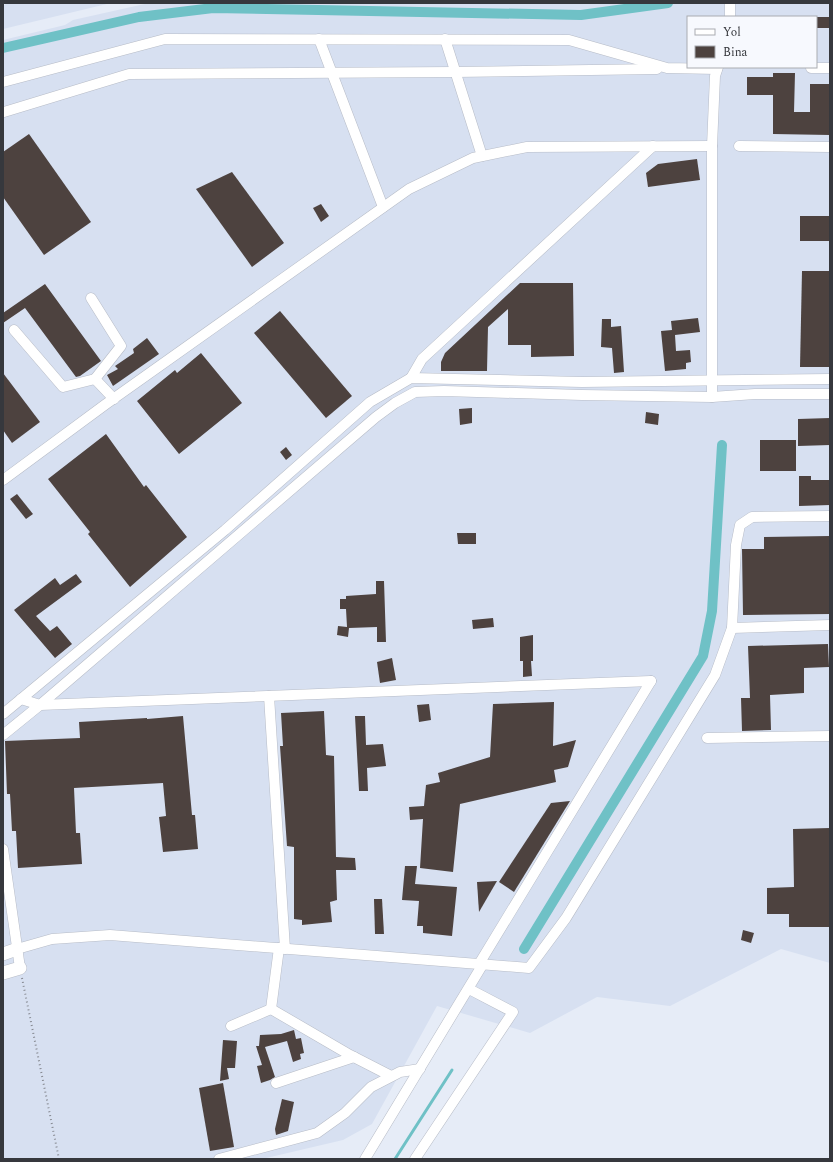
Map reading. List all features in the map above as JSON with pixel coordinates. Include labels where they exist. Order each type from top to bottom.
[{"type":"main road","points":[[3,954],[18,949]]},
{"type":"main road","points":[[3,974],[20,968]]},
{"type":"street","points":[[730,3],[730,16]]},
{"type":"street","points":[[3,82],[165,39],[569,40],[667,68]]},
{"type":"street","points":[[319,39],[383,207]]},
{"type":"street","points":[[445,39],[482,156]]},
{"type":"street","points":[[4,112],[129,74],[455,72],[718,68],[715,76],[712,146],[712,397]]},
{"type":"street","points":[[811,68],[830,68]]},
{"type":"street","points":[[3,480],[409,189],[473,158],[527,146],[712,146]]},
{"type":"street","points":[[3,714],[225,530],[370,402],[411,378],[422,359],[653,146]]},
{"type":"street","points":[[739,146],[830,147]]},
{"type":"street","points":[[14,330],[62,387],[95,378],[121,346],[90,298]]},
{"type":"street","points":[[95,378],[114,399]]},
{"type":"street","points":[[411,378],[582,382],[830,379]]},
{"type":"street","points":[[3,735],[376,417],[415,392],[444,391],[712,397],[755,394],[830,394]]},
{"type":"street","points":[[18,949],[52,939],[110,935],[529,968],[566,918],[715,675],[732,628],[736,545],[740,525],[752,517],[830,516]]},
{"type":"street","points":[[732,628],[830,626]]},
{"type":"street","points":[[21,699],[40,705],[651,681],[481,964],[469,989],[365,1159]]},
{"type":"street","points":[[269,696],[282,948],[271,1009]]},
{"type":"street","points":[[707,738],[830,736]]},
{"type":"street","points":[[3,849],[20,968]]},
{"type":"street","points":[[415,1159],[513,1012],[469,989]]},
{"type":"street","points":[[231,1026],[271,1009]]},
{"type":"street","points":[[271,1009],[354,1057],[391,1076]]},
{"type":"street","points":[[276,1083],[354,1057]]},
{"type":"street","points":[[219,1159],[317,1133],[346,1113],[371,1087],[400,1072],[420,1069]]},
{"type":"path","points":[[20,968],[59,1159]]},
{"type":"shaded area","points":[[7,3],[111,3],[3,29],[3,6]]},
{"type":"shaded area","points":[[149,3],[830,3],[830,963],[781,949],[670,1006],[597,997],[530,1033],[437,1006],[372,1124],[343,1140],[262,1159],[3,1159],[3,40],[65,25],[73,20]]},
{"type":"building","points":[[817,17],[830,17],[830,28],[817,28]]},
{"type":"building","points":[[773,73],[795,73],[794,112],[810,112],[810,84],[830,84],[830,135],[773,134],[773,95],[747,95],[747,77],[773,77]]},
{"type":"building","points":[[29,134],[91,222],[44,255],[3,197],[3,152]]},
{"type":"building","points":[[697,159],[700,180],[648,187],[646,173],[658,164]]},
{"type":"building","points":[[232,172],[284,243],[252,267],[196,189]]},
{"type":"building","points":[[321,204],[329,216],[321,222],[313,208]]},
{"type":"building","points":[[800,216],[830,216],[830,241],[800,241]]},
{"type":"building","points":[[802,271],[830,271],[830,367],[800,367]]},
{"type":"building","points":[[520,283],[573,283],[574,356],[531,357],[531,345],[508,345],[508,309],[488,327],[487,371],[441,371],[441,362],[445,353]]},
{"type":"building","points":[[45,284],[101,361],[80,376],[76,377],[25,308],[3,323],[3,313]]},
{"type":"building","points":[[280,311],[352,396],[326,418],[254,333]]},
{"type":"building","points":[[698,318],[700,332],[675,335],[676,351],[690,350],[691,362],[686,363],[686,369],[665,371],[661,331],[672,330],[671,321]]},
{"type":"building","points":[[602,319],[611,319],[611,327],[621,326],[624,372],[614,373],[612,348],[601,347]]},
{"type":"building","points":[[147,338],[159,354],[113,386],[107,375],[118,369],[115,366],[134,353],[133,349]]},
{"type":"building","points":[[201,353],[242,403],[179,454],[137,401],[175,370],[177,373]]},
{"type":"building","points":[[3,373],[40,422],[12,443],[3,430]]},
{"type":"building","points":[[472,408],[472,423],[460,425],[459,409]]},
{"type":"building","points":[[646,412],[659,414],[658,425],[645,423]]},
{"type":"building","points":[[830,418],[830,445],[798,446],[798,419]]},
{"type":"building","points":[[106,434],[144,487],[146,485],[187,537],[130,587],[88,534],[90,532],[48,479]]},
{"type":"building","points":[[760,440],[796,440],[796,471],[760,471]]},
{"type":"building","points":[[286,447],[292,455],[286,460],[280,452]]},
{"type":"building","points":[[799,476],[811,476],[811,480],[830,480],[830,505],[799,506]]},
{"type":"building","points":[[17,494],[33,514],[26,519],[10,499]]},
{"type":"building","points":[[457,533],[476,533],[476,544],[458,544]]},
{"type":"building","points":[[830,536],[830,614],[743,615],[742,549],[764,549],[764,537]]},
{"type":"building","points":[[76,574],[82,582],[36,616],[50,631],[57,626],[72,644],[55,658],[14,610],[55,578],[60,585]]},
{"type":"building","points":[[376,581],[384,581],[386,642],[377,642],[377,627],[349,628],[348,637],[337,635],[338,626],[347,627],[346,609],[340,609],[340,599],[346,599],[346,596],[376,594]]},
{"type":"building","points":[[493,618],[494,627],[473,629],[472,620]]},
{"type":"building","points":[[533,635],[533,661],[531,661],[532,676],[523,677],[523,661],[520,661],[520,637]]},
{"type":"building","points":[[828,644],[829,667],[804,668],[804,693],[770,695],[771,730],[742,731],[741,698],[750,698],[748,646]]},
{"type":"building","points":[[392,658],[396,680],[380,683],[377,662]]},
{"type":"building","points":[[554,702],[553,746],[576,740],[568,767],[554,770],[556,782],[460,804],[453,872],[420,868],[423,819],[410,820],[409,807],[424,806],[426,785],[440,782],[438,773],[490,757],[493,704]]},
{"type":"building","points":[[429,704],[431,720],[419,722],[417,705]]},
{"type":"building","points":[[324,711],[326,755],[334,756],[336,857],[355,858],[356,870],[336,870],[337,900],[330,902],[332,922],[302,925],[302,920],[294,919],[294,847],[287,846],[280,746],[283,746],[281,713]]},
{"type":"building","points":[[183,716],[192,815],[195,815],[198,849],[163,852],[159,817],[166,816],[163,783],[74,788],[76,833],[80,833],[82,864],[18,868],[16,831],[12,831],[10,794],[7,794],[5,741],[80,738],[79,722]]},
{"type":"building","points":[[355,716],[365,716],[366,745],[383,744],[386,766],[367,768],[368,791],[359,791]]},
{"type":"building","points":[[570,801],[514,892],[499,882],[551,803]]},
{"type":"building","points":[[830,828],[830,927],[789,927],[789,914],[767,914],[767,888],[794,887],[793,829]]},
{"type":"building","points":[[405,866],[417,866],[415,884],[457,887],[452,936],[423,933],[423,926],[417,926],[419,901],[402,900]]},
{"type":"building","points":[[497,881],[479,912],[477,882]]},
{"type":"building","points":[[374,899],[382,899],[384,934],[375,934]]},
{"type":"building","points":[[743,930],[754,933],[751,943],[741,940]]},
{"type":"building","points":[[294,1030],[296,1039],[301,1038],[304,1053],[300,1054],[301,1059],[293,1062],[287,1041],[265,1047],[275,1077],[261,1083],[257,1066],[262,1065],[256,1046],[259,1046],[260,1035],[281,1034]]},
{"type":"building","points":[[223,1040],[237,1041],[235,1068],[227,1068],[229,1079],[220,1081]]},
{"type":"building","points":[[223,1083],[234,1147],[210,1151],[199,1088]]},
{"type":"building","points":[[282,1099],[294,1102],[288,1131],[276,1135],[275,1129]]},
{"type":"waterway","points":[[3,48],[139,17],[213,8],[581,15],[668,3]]},
{"type":"waterway","points":[[524,949],[703,656],[712,611],[722,445]]},
{"type":"waterway","points":[[395,1159],[452,1070]]}]
